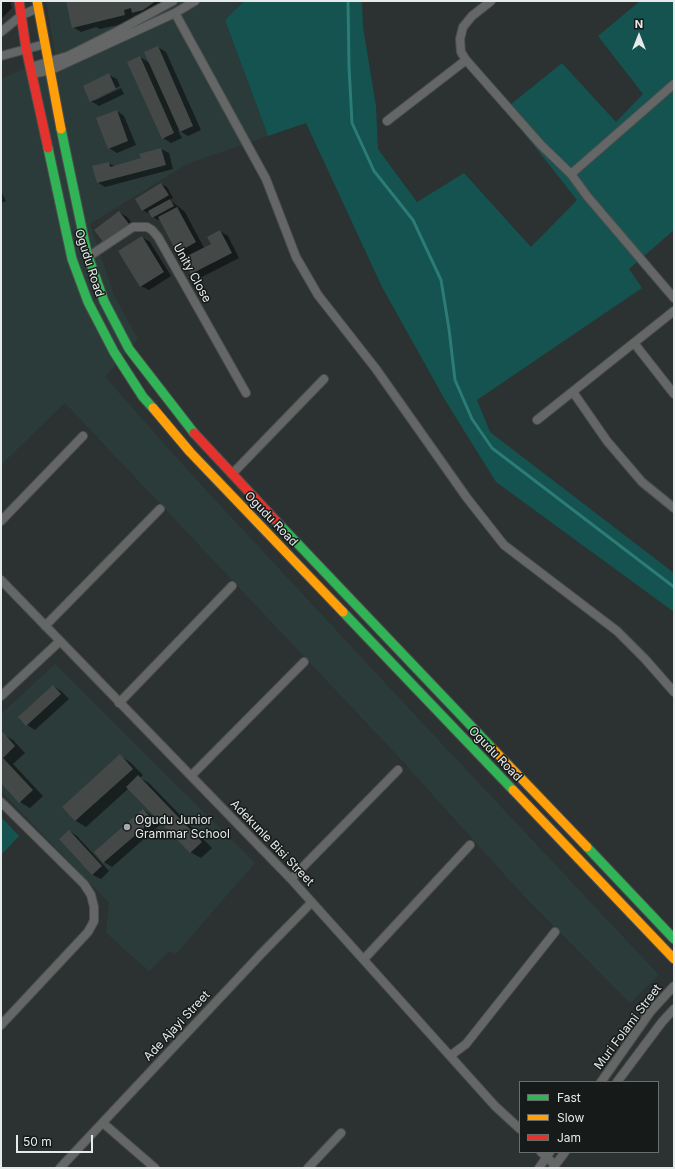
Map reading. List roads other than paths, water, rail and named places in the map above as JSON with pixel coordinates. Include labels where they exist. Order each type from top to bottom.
[{"type":"main road","name":"Ogudu Road","points":[[19,1],[26,48],[72,259],[88,302],[100,327],[129,376],[161,420],[674,959]]},
{"type":"main road","name":"Ogudu Road","points":[[37,5],[50,66],[67,163],[88,257],[104,301],[129,349],[183,421],[674,939]]},
{"type":"main road","points":[[276,542],[288,532]]},
{"type":"street","points":[[50,66],[173,1]]},
{"type":"street","points":[[31,70],[50,66],[175,13],[195,1]]},
{"type":"street","points":[[491,1],[472,16],[464,27],[460,39],[461,52],[466,60],[541,146],[571,174],[587,196],[674,298]]},
{"type":"street","points":[[1,32],[37,5]]},
{"type":"street","points":[[175,13],[266,179],[296,257],[318,296],[381,375],[467,498],[504,545],[617,631],[645,659],[674,692]]},
{"type":"street","points":[[1,56],[45,44]]},
{"type":"street","points":[[387,121],[466,60]]},
{"type":"street","points":[[571,174],[674,84]]},
{"type":"street","name":"Unity Close","points":[[88,257],[133,227],[147,227],[152,230],[158,237],[246,394]]},
{"type":"street","points":[[537,420],[674,310]]},
{"type":"street","points":[[634,343],[674,394]]},
{"type":"street","points":[[232,474],[324,379]]},
{"type":"street","points":[[573,392],[607,441],[642,482],[674,508]]},
{"type":"street","points":[[1,521],[83,436]]},
{"type":"street","points":[[45,626],[160,509]]},
{"type":"street","name":"Adekunle Bisi Street","points":[[1,580],[291,879],[495,1106],[519,1128]]},
{"type":"street","points":[[119,703],[232,586]]},
{"type":"street","points":[[1,696],[60,641]]},
{"type":"street","points":[[191,776],[304,662]]},
{"type":"street","points":[[291,879],[398,770]]},
{"type":"street","points":[[1,802],[84,884],[91,895],[94,907],[94,921],[88,932],[1,1025]]},
{"type":"street","points":[[364,959],[470,845]]},
{"type":"street","name":"Ade Ajayi Street","points":[[60,1168],[261,954],[312,902]]},
{"type":"street","points":[[450,1056],[466,1044],[555,932]]},
{"type":"street","name":"Muri Folami Street","points":[[602,1081],[651,1011],[674,986]]},
{"type":"street","points":[[618,1081],[662,1022],[674,1009]]},
{"type":"street","points":[[103,1123],[155,1168]]},
{"type":"street","points":[[308,1168],[340,1133]]},
{"type":"street","points":[[546,1154],[554,1167],[564,1153]]},
{"type":"street","points":[[539,1168],[546,1154]]},
{"type":"waterway","points":[[348,1],[352,123],[374,171],[413,220],[441,280],[455,380],[472,419],[492,448],[674,587]]},
{"type":"place","name":"Ogudu Junior Grammar School","points":[[127,827]]}]
